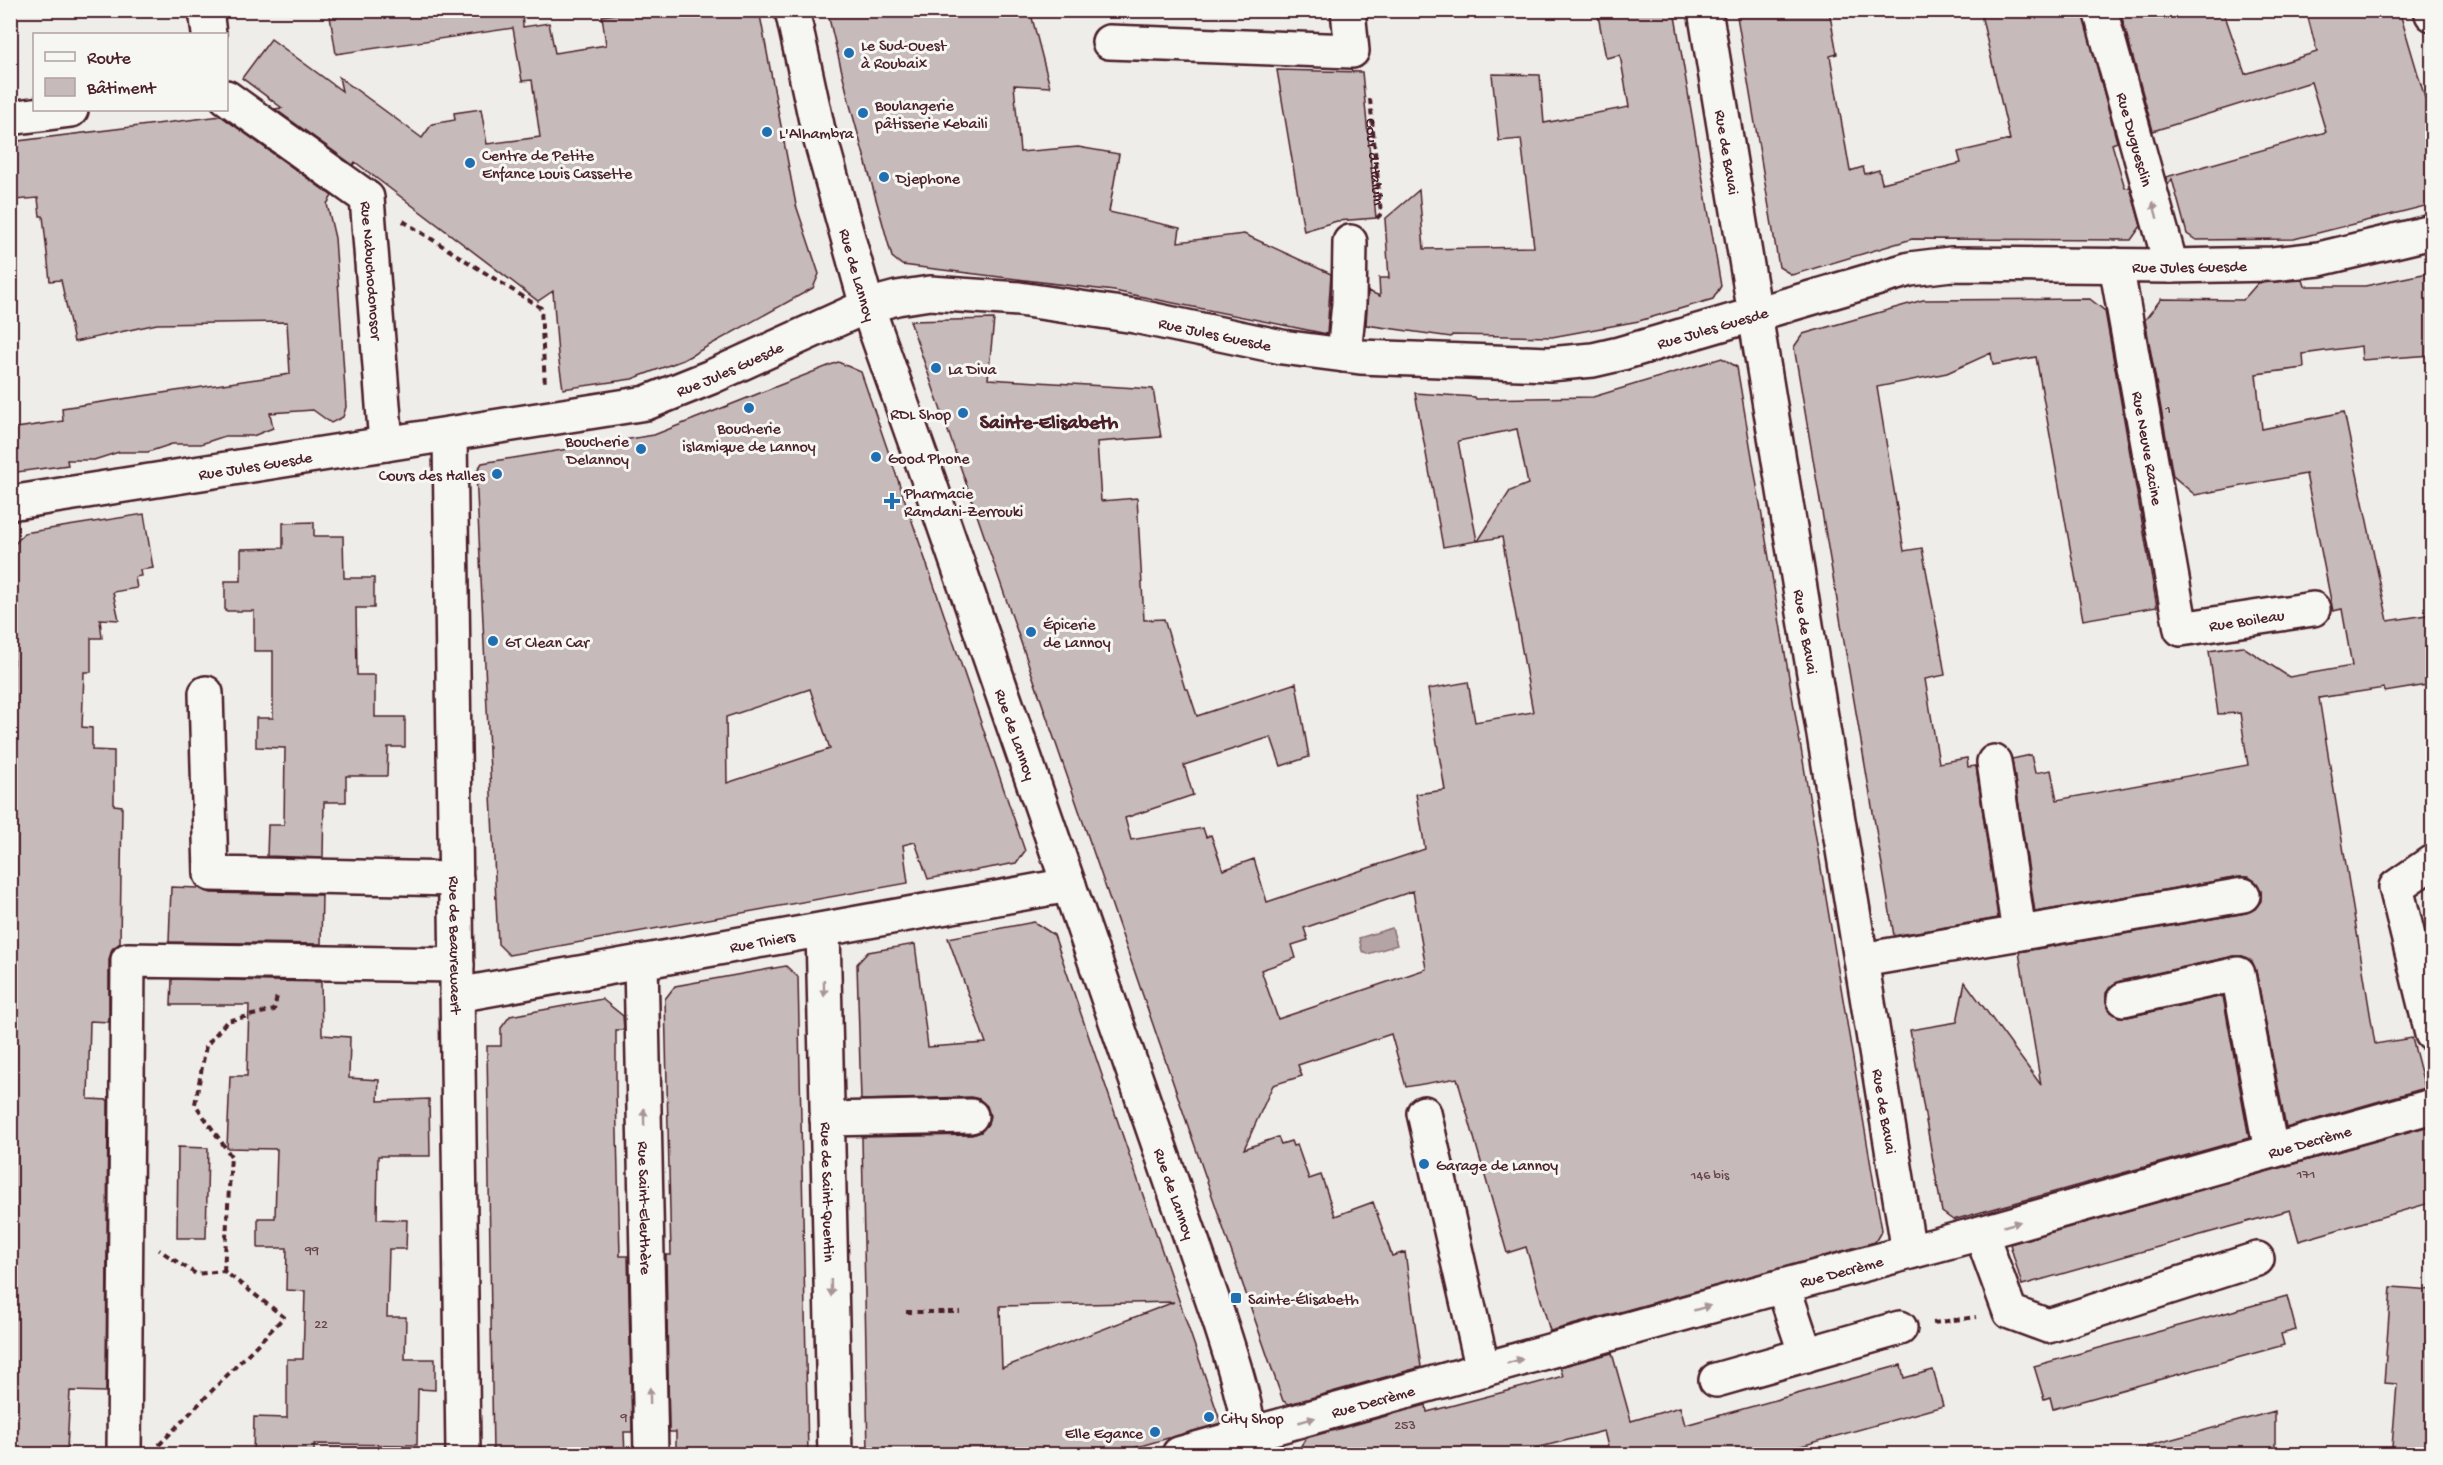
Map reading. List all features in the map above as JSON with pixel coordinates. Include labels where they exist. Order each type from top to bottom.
[{"type":"street","points":[[206,10],[209,33]]},
{"type":"street","name":"Rue de Lannoy","points":[[792,10],[818,130],[867,306],[1221,1324],[1251,1445]]},
{"type":"street","points":[[1109,42],[1352,51],[1348,10]]},
{"type":"street","name":"Rue de Bavai","points":[[1705,10],[1909,1252]]},
{"type":"street","name":"Rue Duguesclin","points":[[2100,10],[2171,266]]},
{"type":"street","name":"Rue Nabuchodonosor","points":[[228,98],[367,198],[386,444]]},
{"type":"street","points":[[10,118],[63,111]]},
{"type":"street","name":"Rue Jules Guesde","points":[[10,503],[627,407],[664,397],[867,306],[930,293],[973,294],[1135,316],[1282,347],[1344,355],[1523,364],[1572,363],[1619,354],[1756,315],[1877,277],[1920,267],[1951,264],[2171,266],[2302,261],[2433,232]]},
{"type":"street","points":[[1344,355],[1349,303],[1350,242]]},
{"type":"street","name":"Rue Neuve Racine","points":[[2116,266],[2181,629]]},
{"type":"street","name":"Rue de Beaurewaert","points":[[450,435],[463,1455]]},
{"type":"street","name":"Rue Boileau","points":[[2181,629],[2313,609]]},
{"type":"street","points":[[206,693],[211,874],[456,879]]},
{"type":"street","points":[[1994,762],[2019,933]]},
{"type":"street","points":[[2433,862],[2396,887],[2433,1034]]},
{"type":"street","name":"Rue Thiers","points":[[126,1228],[128,960],[283,961],[457,980],[641,962],[1069,885]]},
{"type":"street","points":[[1862,960],[2242,894]]},
{"type":"street","name":"Rue de Saint-Quentin","points":[[823,930],[835,1455]]},
{"type":"street","name":"Rue Saint-Eleuthère","points":[[641,962],[651,1455]]},
{"type":"street","points":[[2124,999],[2238,974],[2271,1151]]},
{"type":"street","name":"Rue Decrème","points":[[1179,1455],[1251,1445],[1483,1370],[2433,1106]]},
{"type":"street","points":[[1424,1113],[1483,1370]]},
{"type":"street","points":[[827,1119],[971,1116]]},
{"type":"street","points":[[124,1455],[126,1228]]},
{"type":"street","points":[[1981,1233],[2010,1312],[2048,1326],[2257,1258]]},
{"type":"street","points":[[1783,1286],[1806,1354]]},
{"type":"street","points":[[1716,1380],[1900,1328]]},
{"type":"path","name":"Cour d'Haluin","points":[[1350,242],[1381,214],[1370,99]]},
{"type":"path","points":[[367,198],[541,308],[546,420]]},
{"type":"path","points":[[224,1271],[231,1156],[195,1104],[206,1047],[227,1021],[274,1010],[283,961]]},
{"type":"path","points":[[126,1228],[196,1274],[224,1271],[285,1317],[158,1446]]},
{"type":"path","points":[[906,1312],[960,1312]]},
{"type":"path","points":[[1900,1328],[2010,1312]]},
{"type":"shaded area","points":[[1392,928],[1397,945],[1368,954],[1362,951],[1359,938]]},
{"type":"building","points":[[329,10],[522,10],[523,27],[549,23],[555,53],[606,45],[602,16],[645,10],[759,10],[796,205],[819,274],[813,288],[683,360],[632,379],[563,389],[553,291],[538,301],[355,162],[353,165],[275,109],[282,108],[242,78],[271,39],[342,91],[339,77],[422,138],[432,124],[455,120],[454,113],[481,109],[487,144],[540,137],[532,80],[522,81],[513,28],[336,54]]},
{"type":"building","points":[[827,10],[1030,10],[1050,87],[1014,85],[1020,152],[1078,147],[1119,154],[1109,212],[1180,228],[1178,242],[1244,234],[1331,274],[1327,334],[1114,291],[902,265],[892,257],[850,105]]},
{"type":"building","points":[[1597,10],[1674,10],[1721,286],[1713,299],[1639,321],[1552,337],[1452,335],[1451,337],[1366,325],[1368,291],[1380,296],[1379,278],[1389,278],[1385,219],[1419,190],[1424,249],[1534,247],[1521,139],[1499,141],[1492,74],[1540,75],[1544,123],[1629,107],[1620,55],[1606,58]]},
{"type":"building","points":[[1736,10],[1829,10],[1837,54],[1830,56],[1850,171],[1863,167],[1865,174],[1879,170],[1882,183],[1961,163],[1958,152],[2010,140],[1980,10],[2082,10],[2117,142],[2112,144],[2125,188],[2130,187],[2141,226],[2131,240],[1912,239],[1792,275],[1779,267]]},
{"type":"building","points":[[2120,10],[2223,10],[2245,74],[2317,52],[2306,10],[2399,10],[2433,125],[2433,204],[2294,239],[2196,240],[2187,234],[2172,179],[2168,185],[2166,177],[2326,132],[2311,82],[2153,131]]},
{"type":"building","points":[[1277,70],[1362,72],[1376,218],[1337,221],[1304,231]]},
{"type":"building","points":[[221,116],[332,196],[327,204],[335,238],[346,407],[343,417],[331,423],[313,410],[270,413],[273,428],[253,436],[225,436],[201,444],[172,444],[148,452],[119,452],[94,460],[67,460],[68,465],[10,473],[10,429],[63,421],[62,408],[290,374],[287,322],[157,324],[74,342],[61,280],[50,281],[43,216],[40,216],[38,198],[14,200],[10,180],[10,142]]},
{"type":"building","points":[[2433,272],[2433,355],[2362,360],[2361,346],[2303,354],[2304,368],[2256,374],[2262,429],[2344,412],[2388,621],[2433,614],[2433,684],[2385,692],[2384,688],[2319,698],[2375,1044],[2412,1038],[2425,1088],[2286,1128],[2256,971],[2252,961],[2243,956],[2234,956],[2120,981],[2111,986],[2106,993],[2106,1002],[2111,1012],[2119,1017],[2223,996],[2249,1138],[1953,1220],[1942,1212],[1910,1030],[1957,1022],[1965,982],[2041,1085],[2019,952],[2246,913],[2255,909],[2261,901],[2261,891],[2257,883],[2249,877],[2240,877],[2035,912],[2012,759],[2031,755],[2035,773],[2051,770],[2057,800],[2248,765],[2240,713],[2218,714],[2209,651],[2242,646],[2289,677],[2352,666],[2342,609],[2333,611],[2306,474],[2195,495],[2173,476],[2145,320],[2161,299],[2243,300],[2258,283],[2303,280],[2305,286],[2365,286]]},
{"type":"building","points":[[2090,299],[2105,311],[2157,607],[2083,620],[2036,357],[1993,365],[1991,353],[1947,373],[1877,387],[1904,551],[1922,548],[1940,644],[1945,675],[1925,679],[1939,763],[1967,758],[1968,767],[1976,766],[1998,918],[1894,936],[1794,347],[1803,334],[1923,300]]},
{"type":"building","points":[[994,319],[988,379],[1153,389],[1161,437],[1097,442],[1101,501],[1137,498],[1144,620],[1164,619],[1185,689],[1188,689],[1197,716],[1296,683],[1309,757],[1281,766],[1271,737],[1184,765],[1193,795],[1125,818],[1131,840],[1203,828],[1206,837],[1211,835],[1223,870],[1254,859],[1267,902],[1425,849],[1416,794],[1445,790],[1428,689],[1468,682],[1475,722],[1533,712],[1502,537],[1478,541],[1510,491],[1528,484],[1517,429],[1458,441],[1477,541],[1443,547],[1415,393],[1475,397],[1476,399],[1593,397],[1722,358],[1737,367],[1882,1230],[1875,1242],[1550,1331],[1526,1247],[1507,1253],[1457,1078],[1406,1087],[1391,1034],[1298,1065],[1302,1076],[1273,1085],[1244,1149],[1278,1137],[1281,1144],[1291,1141],[1293,1146],[1297,1145],[1309,1179],[1321,1175],[1335,1216],[1373,1202],[1392,1256],[1405,1252],[1421,1367],[1289,1404],[1283,1401],[910,321]],"holes":[[[1413,891],[1426,969],[1278,1019],[1261,970],[1296,958],[1292,945],[1308,940],[1304,928]]]},
{"type":"building","points":[[838,362],[861,372],[1025,851],[1016,863],[928,879],[915,842],[903,845],[908,883],[509,955],[498,944],[476,472],[482,463],[654,435]],"holes":[[[810,689],[830,749],[727,783],[726,717]]]},
{"type":"building","points":[[144,514],[153,568],[140,570],[141,576],[135,577],[137,588],[113,592],[119,620],[100,619],[102,638],[91,638],[91,672],[84,672],[82,727],[92,728],[92,750],[114,751],[114,805],[122,806],[120,943],[112,949],[109,960],[109,1022],[90,1021],[88,1099],[108,1100],[106,1392],[70,1391],[67,1450],[47,1450],[46,1455],[10,1455],[10,862],[15,544],[24,533]]},
{"type":"building","points":[[314,522],[314,536],[343,536],[344,578],[374,578],[374,608],[356,608],[357,675],[375,675],[375,717],[405,717],[405,747],[388,747],[387,776],[346,776],[346,802],[324,802],[323,858],[267,856],[268,825],[284,825],[285,748],[256,747],[256,718],[273,718],[273,651],[254,651],[254,611],[225,611],[225,581],[241,581],[241,549],[283,548],[283,523]]},
{"type":"building","points":[[171,887],[199,888],[211,893],[322,895],[321,944],[169,942]]},
{"type":"building","points":[[1034,922],[1054,935],[1221,1423],[1109,1455],[868,1455],[862,1137],[972,1135],[981,1132],[988,1124],[990,1116],[987,1106],[979,1099],[971,1097],[861,1100],[857,964],[868,952],[915,944],[928,1047],[986,1043],[948,938]],"holes":[[[1174,1302],[1002,1368],[1000,1306]]]},
{"type":"building","points":[[786,966],[798,977],[808,1455],[676,1455],[676,1432],[669,1432],[666,1255],[671,1255],[665,999],[675,986]]},
{"type":"building","points":[[172,979],[321,982],[322,1035],[350,1037],[349,1078],[379,1080],[378,1101],[429,1099],[430,1156],[378,1156],[377,1219],[407,1220],[406,1249],[389,1249],[387,1317],[406,1317],[405,1359],[435,1359],[435,1390],[418,1389],[417,1445],[314,1444],[314,1455],[253,1455],[254,1417],[287,1418],[287,1359],[303,1359],[305,1291],[286,1290],[287,1248],[258,1248],[258,1218],[275,1218],[277,1149],[227,1148],[230,1076],[247,1076],[249,1005],[171,1005]]},
{"type":"building","points":[[602,999],[623,1016],[624,1030],[616,1030],[616,1092],[620,1256],[628,1256],[632,1432],[624,1432],[625,1455],[493,1455],[487,1046],[501,1046],[501,1028],[510,1016]]},
{"type":"building","points":[[2433,1125],[2433,1202],[2299,1241],[2290,1210],[2022,1285],[2010,1244]]},
{"type":"building","points":[[178,1147],[208,1148],[206,1238],[177,1238]]},
{"type":"building","points":[[2391,1287],[2433,1290],[2433,1450],[2392,1447],[2397,1384],[2384,1383]]},
{"type":"building","points":[[2287,1296],[2296,1330],[2281,1334],[2284,1345],[2053,1409],[2050,1397],[2044,1399],[2034,1366]]},
{"type":"building","points":[[1612,1353],[1631,1421],[1680,1407],[1685,1425],[1901,1365],[1904,1378],[1933,1370],[1943,1406],[1769,1455],[1610,1455],[1604,1431],[1536,1448],[1537,1455],[1295,1455],[1306,1438],[1426,1405],[1427,1412],[1563,1376],[1560,1367]]},
{"type":"building","points":[[2275,1411],[2275,1455],[2148,1455],[2147,1446]]},
{"type":"place","name":"Le Sud-Ouest à Roubaix","points":[[849,53]]},
{"type":"place","name":"Boulangerie pâtisserie Kebaili","points":[[863,113]]},
{"type":"place","name":"L'Alhambra","points":[[767,132]]},
{"type":"place","name":"Centre de Petite Enfance Louis Cassette","points":[[470,163]]},
{"type":"place","name":"Djephone","points":[[884,177]]},
{"type":"place","name":"La Diva","points":[[936,368]]},
{"type":"place","name":"Boucherie islamique de Lannoy","points":[[749,408]]},
{"type":"place","name":"RDL Shop","points":[[963,413]]},
{"type":"place","name":"Boucherie Delannoy","points":[[641,449]]},
{"type":"place","name":"Good Phone","points":[[876,457]]},
{"type":"place","name":"Cours des Halles","points":[[497,474]]},
{"type":"place","name":"Pharmacie Ramdani-Zerrouki","points":[[892,501]]},
{"type":"place","name":"Épicerie de Lannoy","points":[[1031,632]]},
{"type":"place","name":"GT Clean Car","points":[[493,641]]},
{"type":"place","name":"Garage de Lannoy","points":[[1424,1164]]},
{"type":"place","name":"Sainte-Élisabeth","points":[[1236,1298]]},
{"type":"place","name":"City Shop","points":[[1209,1417]]},
{"type":"place","name":"Elle Egance","points":[[1155,1432]]},
{"type":"district","name":"Sainte-Elisabeth","points":[[1049,421]]}]
